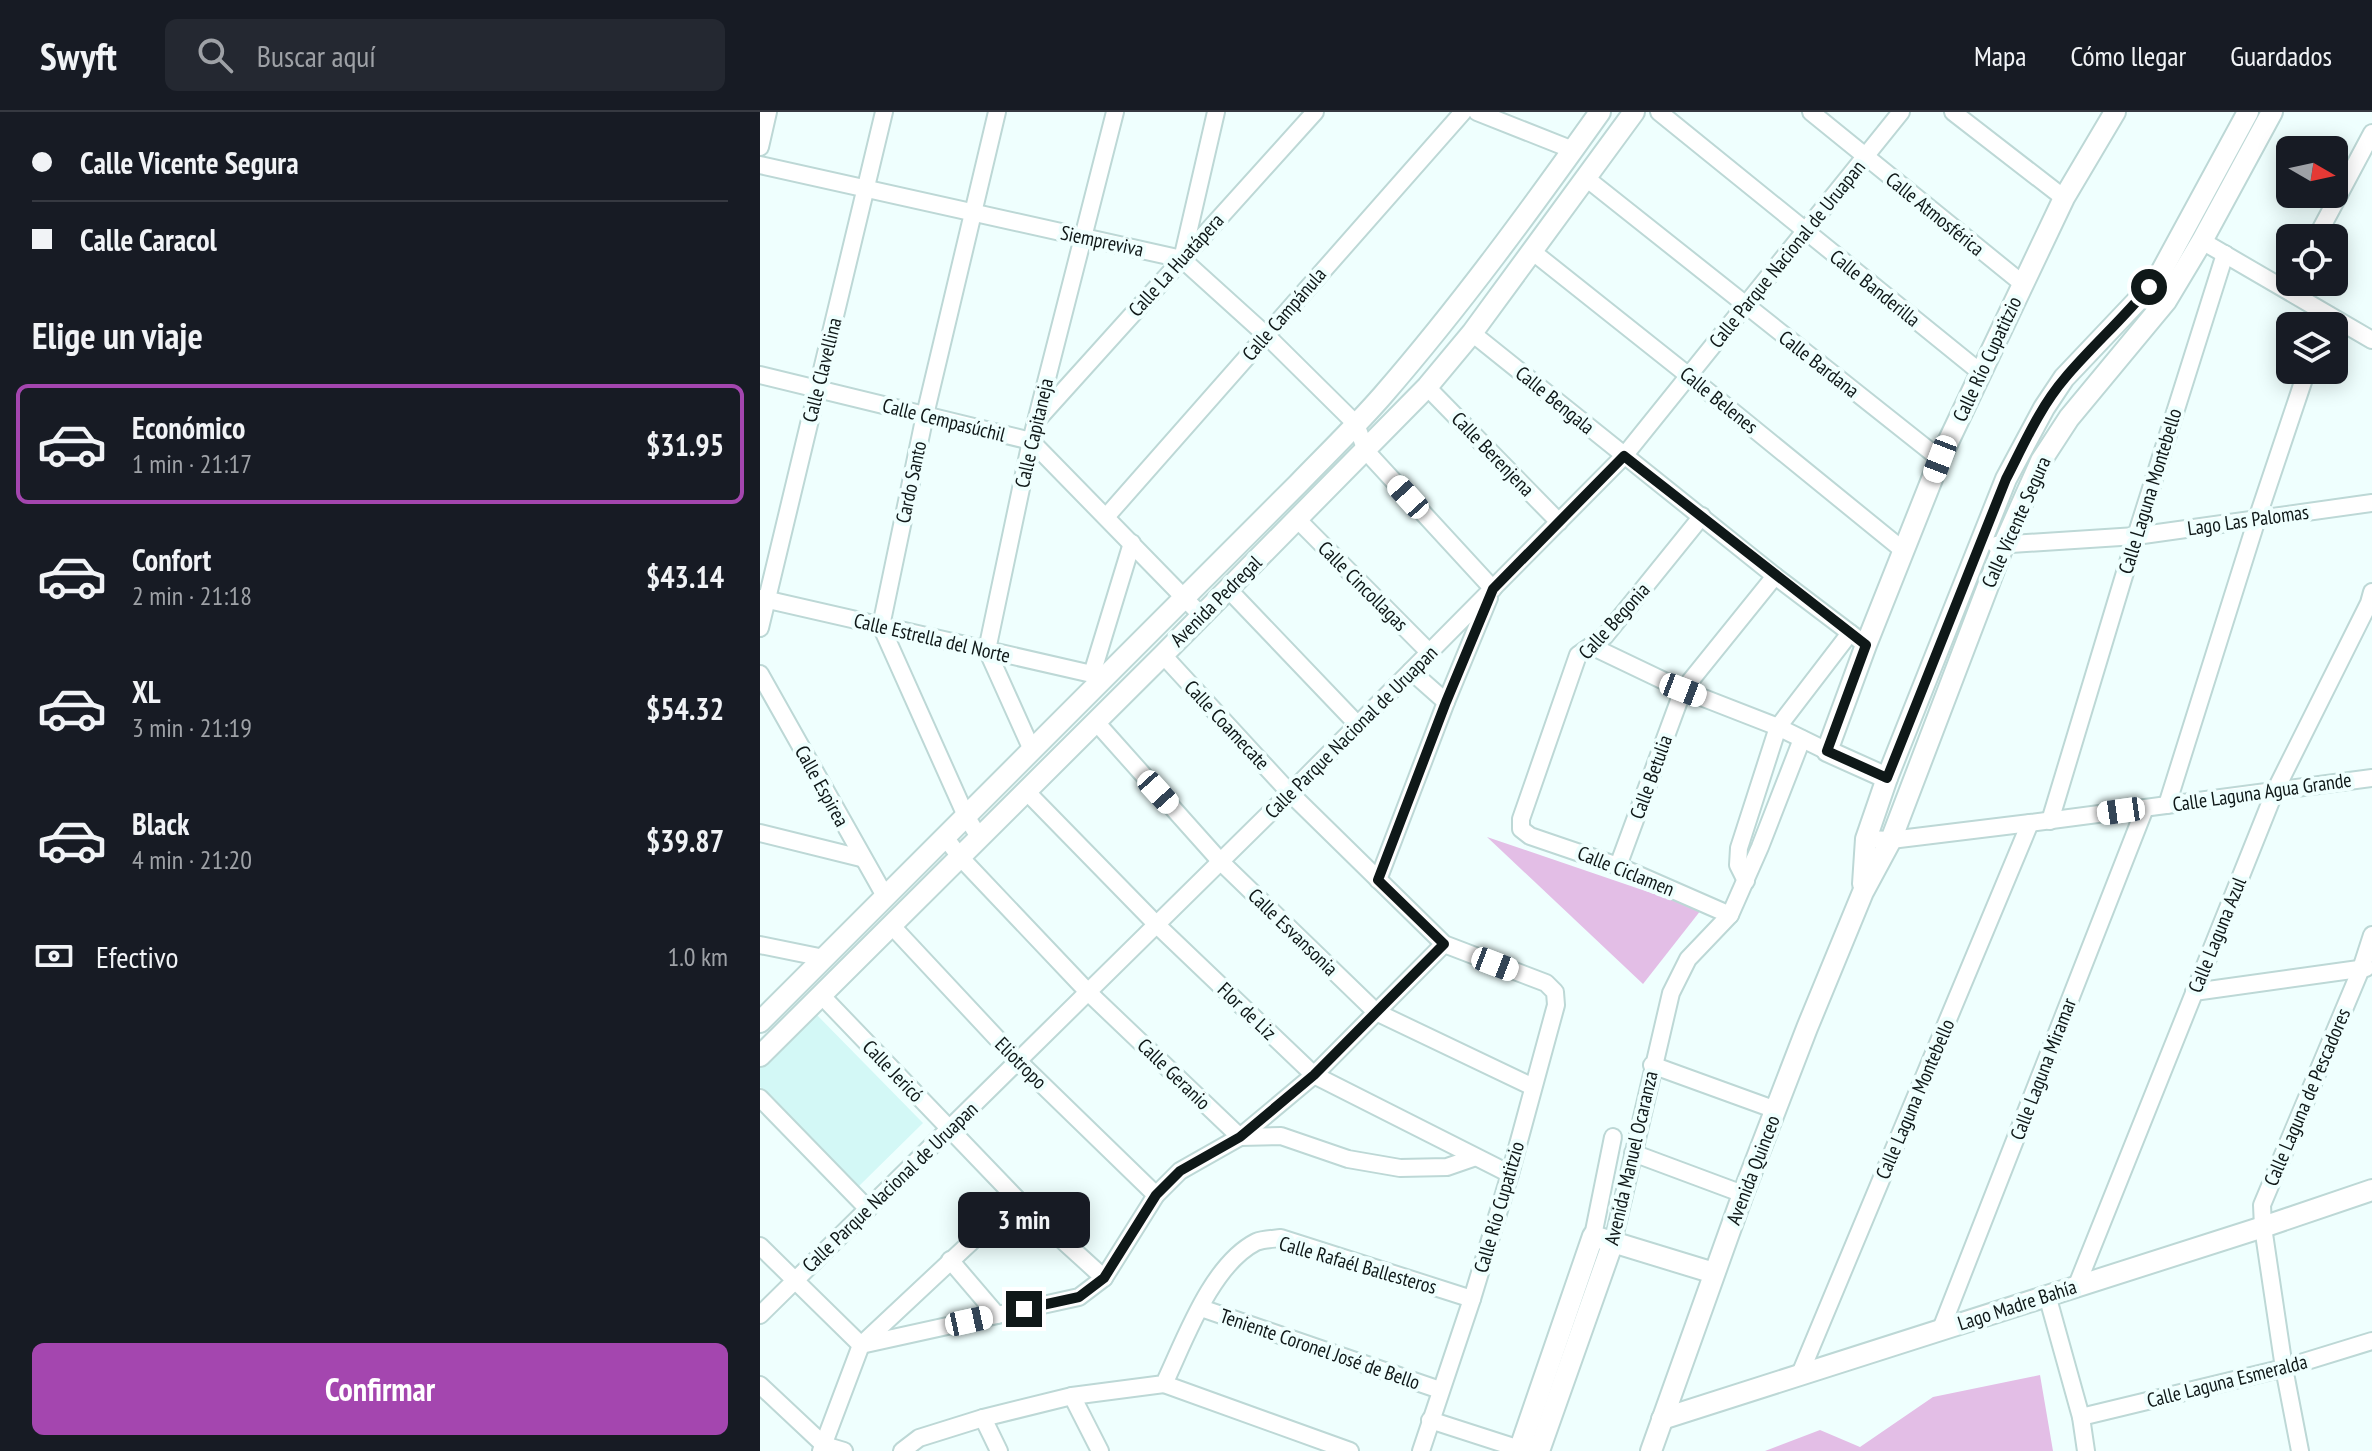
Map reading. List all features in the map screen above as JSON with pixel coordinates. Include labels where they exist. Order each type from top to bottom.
[{"type":"street","points":[[760,147],[768,112]]},
{"type":"street","name":"Calle Clavellina","points":[[760,628],[763,599],[884,112]]},
{"type":"street","name":"Cardo Santo","points":[[881,626],[925,415],[997,112]]},
{"type":"street","name":"Calle Capitaneja","points":[[987,650],[1031,441],[1115,112]]},
{"type":"street","points":[[1182,259],[1216,112]]},
{"type":"street","name":"Calle La Huatápera","points":[[1037,419],[1315,112]]},
{"type":"street","name":"Calle Campánula","points":[[1106,517],[1463,112]]},
{"type":"street","points":[[1477,112],[1573,150]]},
{"type":"street","name":"Avenida Pedregal","points":[[760,1022],[1032,750],[1098,676],[1185,597],[1383,396],[1471,288],[1600,112]]},
{"type":"street","name":"Avenida Pedregal","points":[[760,1056],[1427,387],[1533,252],[1634,112]]},
{"type":"street","name":"Calle Banderilla","points":[[1659,112],[1980,372]]},
{"type":"street","name":"Calle Atmosférica","points":[[1811,112],[2023,284]]},
{"type":"street","name":"Calle Parque Nacional de Uruapan","points":[[760,1315],[1221,862],[1624,456],[1901,112]]},
{"type":"street","points":[[1953,112],[2064,198]]},
{"type":"street","name":"Calle Vicente Segura","points":[[1891,840],[2004,544],[2041,461],[2069,418],[2166,301],[2174,270],[2248,112]]},
{"type":"street","name":"Calle Vicente Segura","points":[[1866,839],[1887,778],[2006,479],[2044,408],[2064,378],[2138,300],[2202,241],[2272,112]]},
{"type":"street","name":"Calle Río Cupatitzio","points":[[1827,751],[1858,639],[1904,551],[1940,459],[2064,198],[2113,113]]},
{"type":"street","points":[[2323,224],[2372,133]]},
{"type":"street","name":"Siempreviva","points":[[760,165],[1182,259],[1266,335],[1356,424],[1366,451]]},
{"type":"street","name":"Calle Bardana","points":[[1586,178],[1940,459]]},
{"type":"street","points":[[2202,241],[2276,279]]},
{"type":"street","name":"Calle Belenes","points":[[1533,252],[1904,551]]},
{"type":"street","name":"Calle Laguna Montebello","points":[[2050,821],[2225,254]]},
{"type":"street","points":[[2300,296],[2317,312]]},
{"type":"street","points":[[2348,327],[2370,335]]},
{"type":"street","name":"Calle Bengala","points":[[1472,333],[1858,639]]},
{"type":"street","name":"Calle Cempasúchil","points":[[760,375],[1031,441],[1202,616]]},
{"type":"street","points":[[2167,805],[2302,384]]},
{"type":"street","name":"Calle Berenjena","points":[[1427,387],[1559,522]]},
{"type":"street","points":[[1366,451],[1493,589],[1378,880]]},
{"type":"street","name":"Lago Las Palomas","points":[[1980,545],[2136,536],[2372,503]]},
{"type":"street","name":"Calle Begonia","points":[[1521,829],[1521,819],[1578,655],[1605,636],[1702,516]]},
{"type":"street","name":"Calle Cincollagas","points":[[1297,519],[1430,653]]},
{"type":"street","points":[[1098,676],[1132,543]]},
{"type":"street","name":"Calle Betulia","points":[[1618,866],[1683,690],[1775,576]]},
{"type":"street","points":[[1228,589],[1358,725]]},
{"type":"street","name":"Calle Estrella del Norte","points":[[763,599],[1098,676]]},
{"type":"street","name":"Calle Laguna Azul","points":[[2077,1285],[2275,791],[2371,599]]},
{"type":"street","points":[[881,626],[966,816],[979,837]]},
{"type":"street","points":[[1746,881],[1738,865],[1739,848],[1778,727],[1858,639]]},
{"type":"street","points":[[1591,646],[1683,690],[1778,727],[1887,778]]},
{"type":"street","points":[[987,650],[1032,750]]},
{"type":"street","name":"Calle Coamecate","points":[[1163,655],[1290,793],[1444,944],[1546,983],[1555,992]]},
{"type":"street","points":[[1411,671],[1446,702]]},
{"type":"street","name":"Calle Espirea","points":[[760,674],[885,896]]},
{"type":"street","name":"Calle Esvansonia","points":[[1096,722],[1221,862],[1376,1012],[1533,1087]]},
{"type":"street","name":"Avenida Manuel Ocaranza","points":[[1526,1450],[1633,1153],[1671,993],[1688,959],[1730,915],[1802,739]]},
{"type":"street","name":"Calle Laguna Agua Grande","points":[[1866,839],[1891,840],[2050,821],[2372,778]]},
{"type":"street","name":"Flor de Liz","points":[[1026,791],[1157,925],[1314,1075],[1510,1174]]},
{"type":"street","name":"Calle Laguna Miramar","points":[[1941,1329],[2145,808]]},
{"type":"street","name":"Calle Laguna Montebello","points":[[1800,1374],[2030,823]]},
{"type":"street","name":"Calle Ciclamen","points":[[1521,829],[1530,836],[1618,866],[1730,915]]},
{"type":"street","points":[[760,833],[861,858]]},
{"type":"street","name":"Calle Geranio","points":[[945,837],[960,857],[1088,992],[1240,1137]]},
{"type":"street","name":"Avenida Quinceo","points":[[1863,892],[1866,839]]},
{"type":"street","name":"Avenida Quinceo","points":[[1651,1451],[1743,1194],[1863,892],[1891,840]]},
{"type":"street","name":"Eliotropo","points":[[891,925],[1018,1061],[1156,1195]]},
{"type":"street","name":"Calle Laguna de Pescadores","points":[[2300,1451],[2284,1368],[2262,1205],[2366,968],[2372,935]]},
{"type":"street","points":[[861,1345],[1079,1297],[1104,1278],[1156,1195],[1180,1171],[1240,1137],[1314,1075],[1444,944]]},
{"type":"street","points":[[760,945],[824,958]]},
{"type":"street","points":[[2194,992],[2366,968]]},
{"type":"street","name":"Calle Río Cupatitzio","points":[[1421,1451],[1510,1174],[1556,1005],[1555,992]]},
{"type":"street","name":"Calle Jericó","points":[[821,995],[1017,1199],[1104,1278]]},
{"type":"street","points":[[1652,1065],[1776,1110]]},
{"type":"street","points":[[760,1098],[868,1209]]},
{"type":"street","points":[[1240,1137],[1281,1136],[1348,1159],[1400,1168],[1447,1167],[1473,1158]]},
{"type":"street","name":"Avenida Manuel Ocaranza","points":[[1603,1239],[1613,1137]]},
{"type":"street","points":[[1633,1153],[1743,1194]]},
{"type":"street","name":"Lago Madre Bahía","points":[[1662,1419],[2372,1190]]},
{"type":"street","points":[[823,1448],[861,1345],[1017,1199]]},
{"type":"street","name":"Calle Rafaél Ballesteros","points":[[1164,1384],[1210,1287],[1230,1262],[1257,1241],[1281,1238],[1472,1299]]},
{"type":"street","points":[[1603,1239],[1714,1273]]},
{"type":"street","points":[[760,1246],[861,1345]]},
{"type":"street","points":[[950,1260],[997,1315]]},
{"type":"street","points":[[2047,1295],[2081,1417],[2086,1451]]},
{"type":"street","name":"Teniente Coronel José de Bello","points":[[1201,1308],[1440,1390]]},
{"type":"street","name":"Calle Laguna Esmeralda","points":[[2081,1417],[2284,1368],[2372,1341]]},
{"type":"street","points":[[902,1451],[919,1438],[983,1418],[1072,1396],[1164,1384],[1350,1451]]},
{"type":"street","points":[[760,1385],[823,1448],[844,1451]]},
{"type":"street","points":[[1072,1396],[1100,1451]]},
{"type":"street","points":[[983,1418],[999,1451]]},
{"type":"street","points":[[1430,1420],[1526,1450]]},
{"type":"shaded area","points":[[1487,837],[1701,910],[1643,984]]},
{"type":"shaded area","points":[[814,1012],[923,1123],[858,1187],[760,1087],[760,1065]]},
{"type":"shaded area","points":[[2040,1375],[2053,1451],[1765,1451],[1820,1430],[1860,1447],[1933,1397]]},
{"type":"route","points":[[1024,1309],[1079,1297],[1104,1278],[1156,1195],[1180,1171],[1240,1137],[1314,1075],[1444,944],[1378,880],[1493,589],[1624,456],[1866,645],[1827,751],[1887,778],[2006,479],[2025,441],[2064,378],[2149,287]]}]
